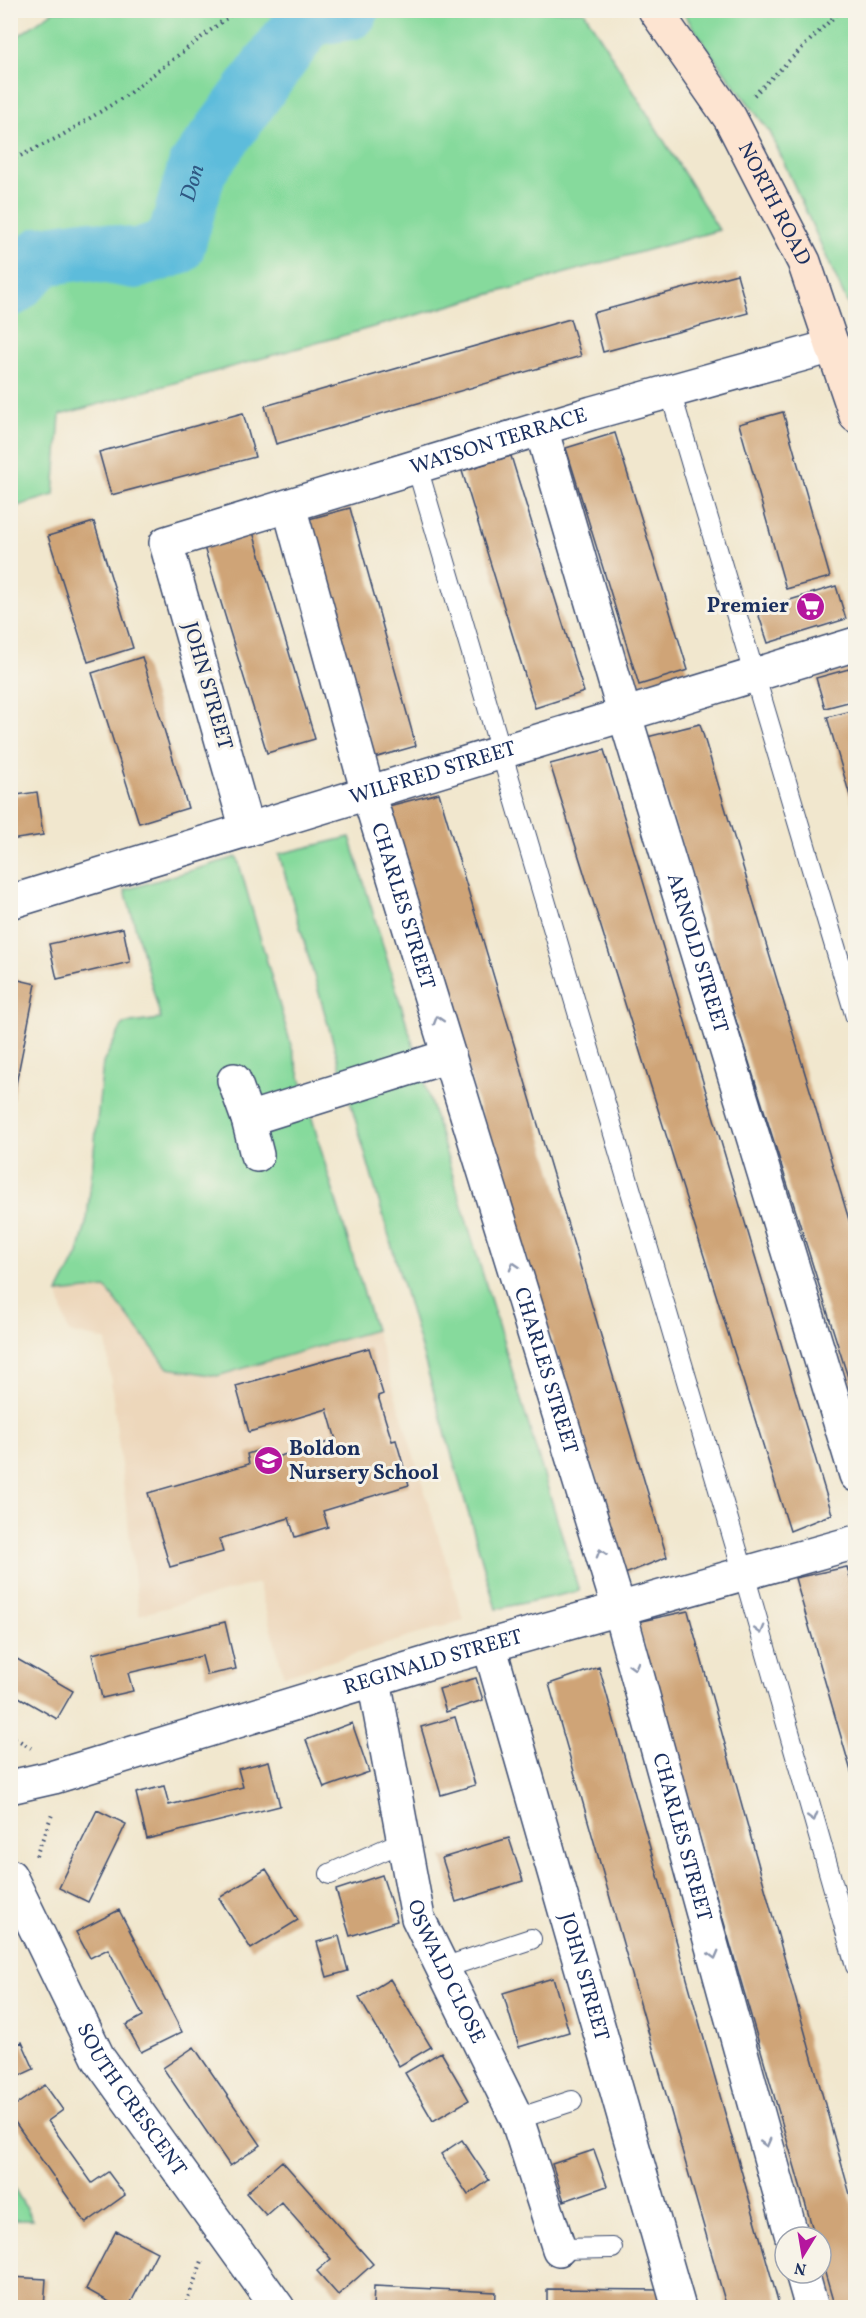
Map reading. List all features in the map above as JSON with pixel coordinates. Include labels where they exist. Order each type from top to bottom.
[{"type":"street","name":"NORTH ROAD","points":[[655,10],[730,118],[804,262],[843,359],[855,416]]},
{"type":"street","name":"WATSON TERRACE","points":[[166,543],[542,428],[670,392],[843,359]]},
{"type":"street","name":"ARNOLD STREET","points":[[542,428],[625,716],[855,1475]]},
{"type":"street","name":"CHARLES STREET","points":[[289,506],[368,793],[618,1609],[789,2225]]},
{"type":"street","name":"JOHN STREET","points":[[166,543],[247,830]]},
{"type":"street","name":"WILFRED STREET","points":[[10,902],[855,645]]},
{"type":"street","points":[[248,1119],[449,1056]]},
{"type":"street","points":[[234,1080],[248,1119],[257,1155]]},
{"type":"street","name":"REGINALD STREET","points":[[10,1787],[69,1772],[489,1646],[855,1542]]},
{"type":"street","name":"JOHN STREET","points":[[489,1646],[679,2307]]},
{"type":"street","name":"OSWALD CLOSE","points":[[374,1680],[418,1918],[517,2119],[559,2249]]},
{"type":"street","name":"SOUTH CRESCENT","points":[[15,1886],[99,2059],[278,2307]]},
{"type":"street","points":[[806,2285],[812,2307]]},
{"type":"lane","points":[[670,392],[855,1017]]},
{"type":"lane","points":[[417,467],[744,1574],[855,1966]]},
{"type":"lane","points":[[330,1874],[404,1841]]},
{"type":"lane","points":[[443,1968],[531,1939]]},
{"type":"lane","points":[[517,2119],[572,2101]]},
{"type":"lane","points":[[559,2249],[612,2248]]},
{"type":"path","points":[[10,161],[61,135],[124,97],[237,10]]},
{"type":"path","points":[[730,118],[841,10]]},
{"type":"path","points":[[15,1886],[69,1772]]},
{"type":"path","points":[[184,2307],[217,2223]]},
{"type":"shaded area","name":"Boldon Nursery School","points":[[328,1174],[464,1620],[284,1676],[258,1583],[139,1615],[106,1340],[68,1332],[58,1293],[78,1254],[87,1219]]},
{"type":"green space","points":[[54,11],[584,11],[719,230],[60,415],[54,495],[11,508],[11,41]]},
{"type":"green space","points":[[682,11],[855,11],[855,320],[770,132]]},
{"type":"green space","points":[[350,837],[579,1591],[496,1609],[279,854]]},
{"type":"green space","points":[[237,857],[375,1330],[217,1376],[168,1368],[106,1288],[58,1293],[78,1254],[87,1219],[103,1063],[123,1024],[161,1019],[125,890]]},
{"type":"green space","points":[[11,2183],[33,2220],[11,2220]]},
{"type":"building","points":[[737,274],[748,313],[603,352],[593,313]]},
{"type":"building","points":[[570,319],[581,356],[276,444],[265,406]]},
{"type":"building","points":[[783,412],[830,577],[786,589],[739,424]]},
{"type":"building","points":[[243,413],[255,457],[111,495],[99,452]]},
{"type":"building","points":[[615,433],[688,670],[639,685],[566,448]]},
{"type":"building","points":[[511,456],[584,692],[535,708],[462,471]]},
{"type":"building","points":[[350,508],[416,746],[374,758],[309,519]]},
{"type":"building","points":[[94,522],[133,648],[88,662],[48,536]]},
{"type":"building","points":[[253,532],[315,739],[267,753],[204,547]]},
{"type":"building","points":[[836,586],[846,619],[768,643],[757,610]]},
{"type":"building","points":[[142,657],[188,808],[139,823],[92,673]]},
{"type":"building","points":[[856,667],[856,700],[825,708],[816,678]]},
{"type":"building","points":[[856,710],[856,813],[855,813],[827,717]]},
{"type":"building","points":[[700,724],[856,1243],[856,1403],[647,737]]},
{"type":"building","points":[[604,750],[832,1514],[790,1531],[550,764]]},
{"type":"building","points":[[37,792],[43,835],[10,840],[10,796]]},
{"type":"building","points":[[439,793],[667,1557],[625,1574],[385,807]]},
{"type":"building","points":[[123,928],[130,962],[57,979],[49,944]]},
{"type":"building","points":[[10,978],[36,984],[12,1104],[10,1104]]},
{"type":"building","points":[[369,1348],[383,1394],[378,1396],[392,1441],[396,1440],[409,1485],[323,1511],[328,1527],[295,1537],[289,1518],[219,1539],[223,1552],[170,1567],[148,1493],[249,1464],[247,1454],[266,1448],[269,1459],[336,1440],[327,1409],[249,1432],[236,1386]]},
{"type":"building","points":[[847,1567],[856,1599],[855,1785],[795,1578]]},
{"type":"building","points":[[688,1611],[856,2216],[856,2308],[835,2308],[828,2285],[833,2285],[833,2225],[812,2225],[637,1622]]},
{"type":"building","points":[[225,1622],[236,1669],[207,1675],[202,1656],[128,1673],[133,1691],[102,1698],[92,1654]]},
{"type":"building","points":[[10,1655],[73,1691],[57,1719],[10,1692]]},
{"type":"building","points":[[599,1667],[780,2308],[727,2308],[549,1684]]},
{"type":"building","points":[[476,1678],[483,1700],[446,1712],[439,1689]]},
{"type":"building","points":[[455,1717],[475,1785],[441,1795],[421,1727]]},
{"type":"building","points":[[352,1723],[369,1772],[324,1788],[306,1740]]},
{"type":"building","points":[[269,1761],[280,1806],[147,1839],[136,1793],[164,1786],[169,1805],[243,1787],[238,1769]]},
{"type":"building","points":[[97,1810],[126,1824],[88,1902],[59,1888]]},
{"type":"building","points":[[509,1838],[523,1881],[456,1902],[442,1858]]},
{"type":"building","points":[[266,1869],[298,1920],[251,1949],[219,1898]]},
{"type":"building","points":[[382,1875],[397,1921],[350,1936],[336,1890]]},
{"type":"building","points":[[119,1910],[182,2032],[141,2052],[126,2025],[143,2016],[108,1949],[90,1958],[76,1932]]},
{"type":"building","points":[[339,1936],[348,1971],[327,1977],[317,1942]]},
{"type":"building","points":[[553,1978],[569,2032],[519,2047],[503,1993]]},
{"type":"building","points":[[390,1979],[431,2047],[399,2066],[359,1998]]},
{"type":"building","points":[[22,2042],[34,2069],[10,2080],[10,2048]]},
{"type":"building","points":[[194,2047],[261,2145],[230,2166],[163,2068]]},
{"type":"building","points":[[441,2052],[469,2100],[433,2121],[405,2073]]},
{"type":"building","points":[[45,2085],[63,2110],[48,2121],[92,2183],[108,2172],[125,2195],[86,2223],[10,2115],[10,2109]]},
{"type":"building","points":[[462,2140],[489,2180],[468,2195],[441,2154]]},
{"type":"building","points":[[594,2150],[607,2186],[564,2201],[552,2164]]},
{"type":"building","points":[[282,2161],[373,2264],[338,2295],[317,2271],[331,2259],[281,2202],[266,2215],[246,2193]]},
{"type":"building","points":[[116,2231],[157,2252],[128,2308],[120,2308],[86,2289]]},
{"type":"building","points":[[10,2277],[46,2279],[44,2308],[10,2308]]},
{"type":"building","points":[[374,2286],[496,2292],[495,2308],[373,2308]]},
{"type":"building","points":[[547,2289],[662,2290],[662,2308],[547,2308]]},
{"type":"waterway","name":"Don","points":[[10,287],[43,256],[84,250],[135,259],[175,246],[197,169],[308,17],[349,10]]},
{"type":"place","name":"Premier","points":[[810,606]]},
{"type":"place","name":"Boldon Nursery School","points":[[268,1461]]}]
